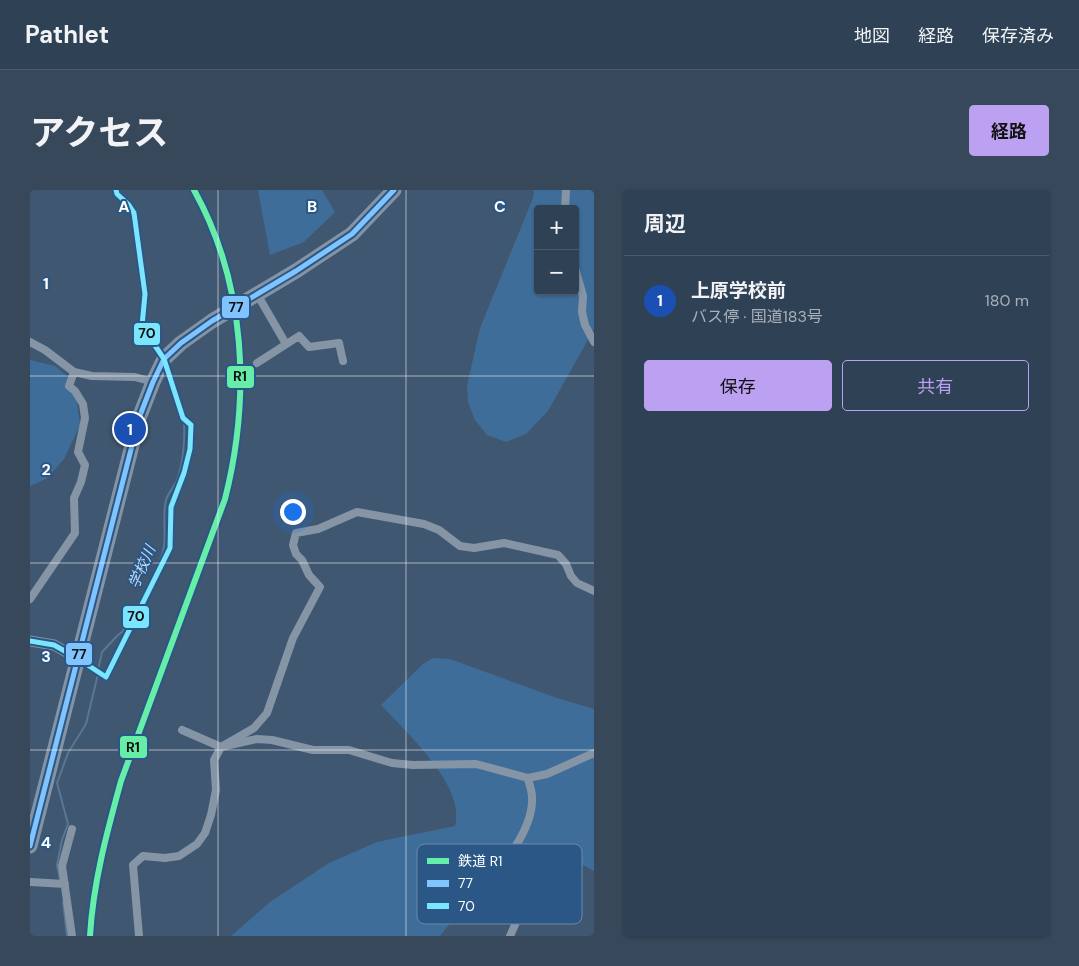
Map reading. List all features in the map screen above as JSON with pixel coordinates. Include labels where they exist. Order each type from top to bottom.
[{"type":"highway","points":[[30,844],[140,418],[153,382],[164,359],[181,343],[212,321],[296,272],[352,234],[394,190]]},
{"type":"street","points":[[30,641],[54,645],[78,658],[106,677],[170,548],[171,506],[184,473],[190,449],[191,425],[183,418],[164,359],[142,326],[145,294],[136,240],[134,213],[128,204],[117,194],[116,190]]},
{"type":"street","points":[[565,205],[566,190]]},
{"type":"street","points":[[579,280],[584,296],[582,312],[584,325],[594,342]]},
{"type":"street","points":[[257,294],[286,344]]},
{"type":"street","points":[[257,363],[299,336],[309,347],[339,343],[343,361]]},
{"type":"street","points":[[30,342],[45,350],[74,372],[92,376],[135,377],[153,382]]},
{"type":"street","points":[[30,599],[74,533],[74,498],[81,482],[85,465],[78,452],[85,418],[83,404],[75,391],[69,386],[74,372]]},
{"type":"street","points":[[139,936],[133,865],[143,856],[166,858],[179,856],[196,844],[204,833],[211,815],[216,790],[214,760],[221,748],[254,728],[267,713],[293,638],[320,586],[309,575],[302,560],[296,554],[293,545],[296,533],[318,529],[357,512],[424,524],[439,530],[460,546],[474,548],[504,543],[558,555],[566,564],[571,576],[577,583],[594,591]]},
{"type":"street","points":[[182,730],[221,748],[257,739],[272,740],[313,750],[350,750],[392,763],[413,765],[476,764],[528,778],[547,774],[594,753]]},
{"type":"street","points":[[516,844],[526,828],[530,816],[532,799],[528,778]]},
{"type":"street","points":[[72,829],[62,866],[72,936]]},
{"type":"street","points":[[30,882],[65,884]]},
{"type":"street","points":[[510,936],[515,924]]},
{"type":"shaded area","points":[[258,190],[322,190],[335,212],[304,242],[270,255]]},
{"type":"shaded area","points":[[534,190],[594,190],[594,329],[548,411],[526,434],[506,442],[487,435],[475,420],[468,402],[467,386],[480,328],[533,198]]},
{"type":"shaded area","points":[[30,360],[55,366],[67,376],[76,394],[80,425],[64,459],[46,479],[30,486]]},
{"type":"shaded area","points":[[433,658],[450,659],[557,698],[594,709],[594,871],[582,864],[582,844],[417,844],[417,924],[450,924],[440,936],[231,936],[270,902],[329,863],[377,842],[455,826],[456,810],[452,794],[443,777],[432,761],[381,705],[423,664]]},
{"type":"waterway","name":"学校川","points":[[160,560],[165,538],[164,515],[166,500],[179,474],[184,444],[184,423]]},
{"type":"waterway","name":"学校川","points":[[98,670],[102,652],[122,632],[139,603]]},
{"type":"waterway","name":"学校川","points":[[60,880],[57,865],[62,840],[68,824],[57,783],[68,753],[86,724],[98,674]]},
{"type":"waterway","name":"学校川","points":[[63,902],[67,936]]},
{"type":"rail line","name":"R1","points":[[90,936],[97,877],[121,781],[225,499],[233,460],[240,381],[239,341],[234,302],[224,263],[211,226],[194,190]]},
{"type":"transit line","name":"70","points":[[30,641],[54,645],[106,677],[170,548],[171,507],[184,473],[190,449],[191,425],[183,418],[164,359],[142,326],[145,294],[134,213],[128,204],[117,194],[116,190]]},
{"type":"transit line","name":"77","points":[[30,846],[139,418],[164,359],[181,343],[212,321],[296,271],[352,234],[394,190]]},
{"type":"place","name":"上原学校前","points":[[130,429]]}]
